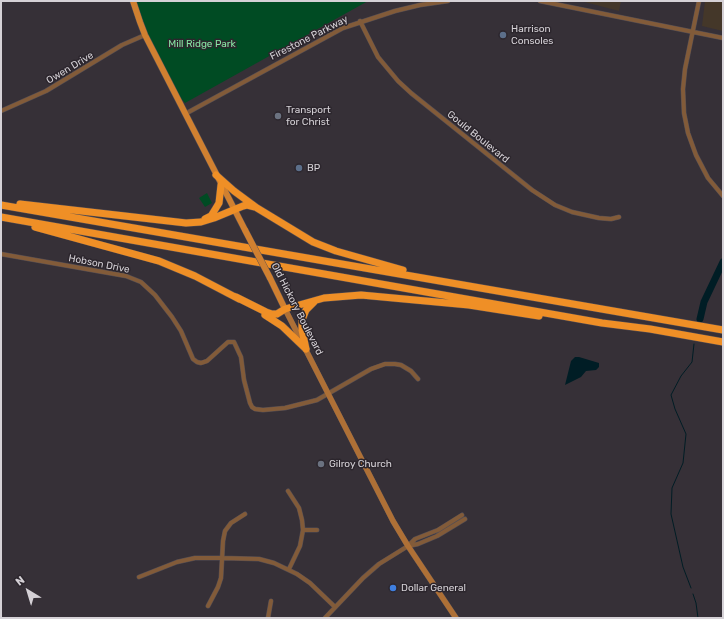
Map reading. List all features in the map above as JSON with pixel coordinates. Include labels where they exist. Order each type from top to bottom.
[{"type":"highway","points":[[216,175],[234,191],[258,208],[313,242],[375,263],[455,284]]},
{"type":"highway","points":[[201,222],[211,216],[219,203],[221,185]]},
{"type":"highway","points":[[1,201],[186,223],[201,222],[224,215],[247,205],[258,208]]},
{"type":"highway","points":[[1,205],[723,330]]},
{"type":"highway","points":[[1,217],[159,261],[196,276],[269,314],[276,314],[286,309],[319,300],[346,296],[378,296],[469,305],[567,320],[650,329],[723,342]]},
{"type":"highway","points":[[1,217],[602,323]]},
{"type":"highway","points":[[236,297],[282,326],[306,349]]},
{"type":"highway","points":[[306,349],[301,326],[303,317],[310,306],[319,300]]},
{"type":"main road","name":"Old Hickory Boulevard","points":[[133,1],[145,35],[329,393],[383,504],[408,546],[456,618]]},
{"type":"street","name":"Firestone Parkway","points":[[185,114],[330,34],[360,21],[420,5],[448,1]]},
{"type":"street","points":[[540,1],[723,38]]},
{"type":"street","points":[[699,1],[692,32],[684,83],[683,108],[691,144],[701,166],[712,184],[723,196]]},
{"type":"street","name":"Gould Boulevard","points":[[360,21],[378,57],[398,81],[532,190],[555,206],[572,212],[599,218],[611,219],[619,217]]},
{"type":"street","name":"Owen Drive","points":[[1,111],[46,91],[122,45],[145,35]]},
{"type":"street","name":"Hobson Drive","points":[[1,254],[126,276],[141,282],[155,295],[176,322],[192,357],[197,362],[201,363],[207,361],[228,342],[234,342],[239,352],[247,394],[251,406],[254,409],[263,410],[295,406],[317,400],[329,393]]},
{"type":"street","points":[[329,393],[371,369],[385,364],[401,365],[411,371],[418,379]]},
{"type":"street","points":[[288,491],[299,508],[303,530],[301,544],[289,569]]},
{"type":"street","points":[[208,606],[220,581],[225,531],[232,523],[245,514]]},
{"type":"street","points":[[325,618],[372,570],[408,546],[418,544],[437,536],[463,517]]},
{"type":"street","points":[[303,530],[317,530]]},
{"type":"street","points":[[139,577],[181,561],[199,558],[259,560],[274,563],[289,569],[306,580],[335,607]]},
{"type":"street","points":[[268,618],[271,601]]},
{"type":"shaded area","points":[[581,1],[621,1],[619,11]]},
{"type":"shaded area","points":[[705,1],[723,1],[723,31],[702,26]]},
{"type":"green space","name":"Mill Ridge Park","points":[[136,1],[368,1],[185,103],[180,97],[150,39],[141,20]]},
{"type":"green space","points":[[207,193],[212,203],[205,207],[199,198]]},
{"type":"water","points":[[575,357],[599,363],[599,367],[596,370],[586,371],[581,377],[565,385],[571,361]]},
{"type":"waterway","points":[[700,319],[704,302],[723,262]]},
{"type":"waterway","points":[[691,588],[683,567],[671,514],[672,488],[683,463],[686,434],[675,409],[671,395],[681,376],[692,362],[694,344]]},
{"type":"waterway","points":[[693,594],[698,618]]},
{"type":"place","name":"Harrison Consoles","points":[[503,35]]},
{"type":"place","name":"Transport for Christ","points":[[278,116]]},
{"type":"place","name":"BP","points":[[299,168]]},
{"type":"place","name":"Gilroy Church","points":[[321,464]]},
{"type":"place","name":"Dollar General","points":[[393,588]]}]
